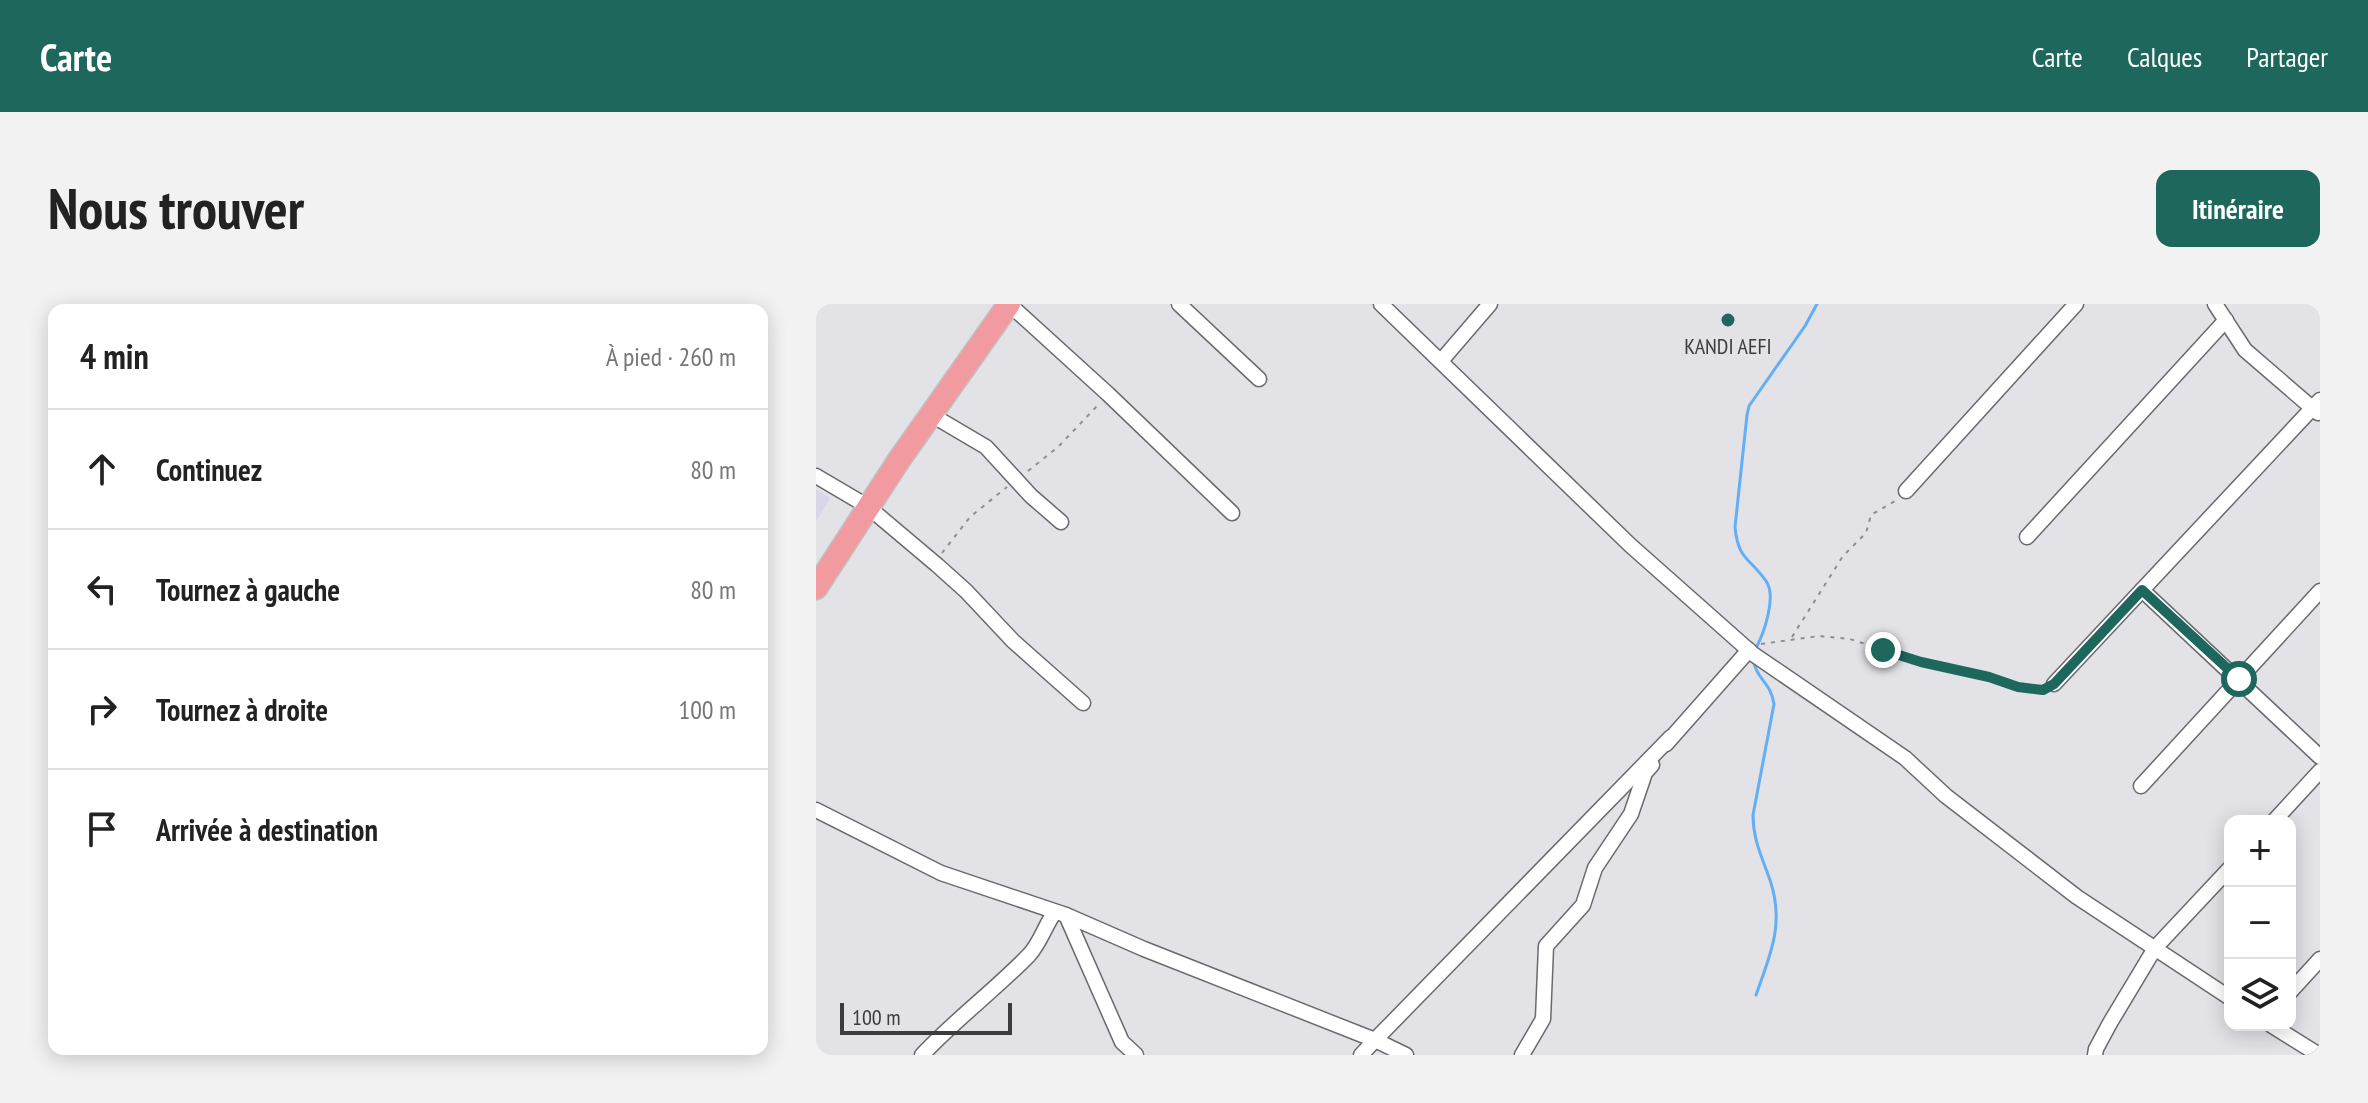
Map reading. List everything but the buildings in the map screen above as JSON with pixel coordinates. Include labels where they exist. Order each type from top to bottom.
[{"type":"main road","points":[[816,588],[867,506],[1009,304]]},
{"type":"street","points":[[1009,304],[1232,513]]},
{"type":"street","points":[[1179,304],[1259,379]]},
{"type":"street","points":[[1381,304],[1607,523],[1747,648],[1905,758],[1946,796],[2077,897],[2224,994]]},
{"type":"street","points":[[1441,361],[1490,304]]},
{"type":"street","points":[[1906,491],[2076,304]]},
{"type":"street","points":[[2054,684],[2318,407],[2245,350],[2215,304]]},
{"type":"street","points":[[2027,537],[2226,320]]},
{"type":"street","points":[[930,414],[986,447],[1031,496],[1061,522]]},
{"type":"street","points":[[816,476],[867,506],[966,591],[1013,641],[1083,703]]},
{"type":"street","points":[[2142,590],[2320,757]]},
{"type":"street","points":[[2141,786],[2320,591]]},
{"type":"street","points":[[1361,1055],[1671,737],[1747,648]]},
{"type":"street","points":[[1522,1055],[1543,1019],[1546,946],[1583,905],[1595,868],[1631,814],[1645,773],[1671,737]]},
{"type":"street","points":[[2280,815],[2320,771]]},
{"type":"street","points":[[816,810],[941,873],[1060,913],[1406,1055]]},
{"type":"street","points":[[2095,1055],[2115,1013],[2155,948],[2224,874]]},
{"type":"street","points":[[922,1055],[1031,953],[1045,925],[1060,913]]},
{"type":"street","points":[[1060,913],[1122,1042],[1136,1055]]},
{"type":"street","points":[[2296,985],[2320,959]]},
{"type":"street","points":[[2281,1031],[2319,1055]]},
{"type":"path","points":[[1791,638],[1843,556],[1866,533],[1871,515],[1895,502],[1906,491]]},
{"type":"path","points":[[1747,648],[1791,638],[1819,636],[1850,639],[1921,662],[1960,669],[2018,687],[2043,690],[2054,684]]},
{"type":"shaded area","points":[[816,489],[830,498],[816,522]]},
{"type":"waterway","points":[[1756,648],[1768,614],[1769,588],[1742,553],[1735,527],[1747,415],[1749,406],[1817,304]]},
{"type":"waterway","points":[[1754,663],[1774,704],[1753,824],[1776,911],[1774,939],[1756,995]]},
{"type":"place","name":"KANDI AEFI","points":[[1728,320]]},
{"type":"route","points":[[1883,650],[2018,687],[2043,690],[2054,684],[2142,590],[2239,679]]}]
